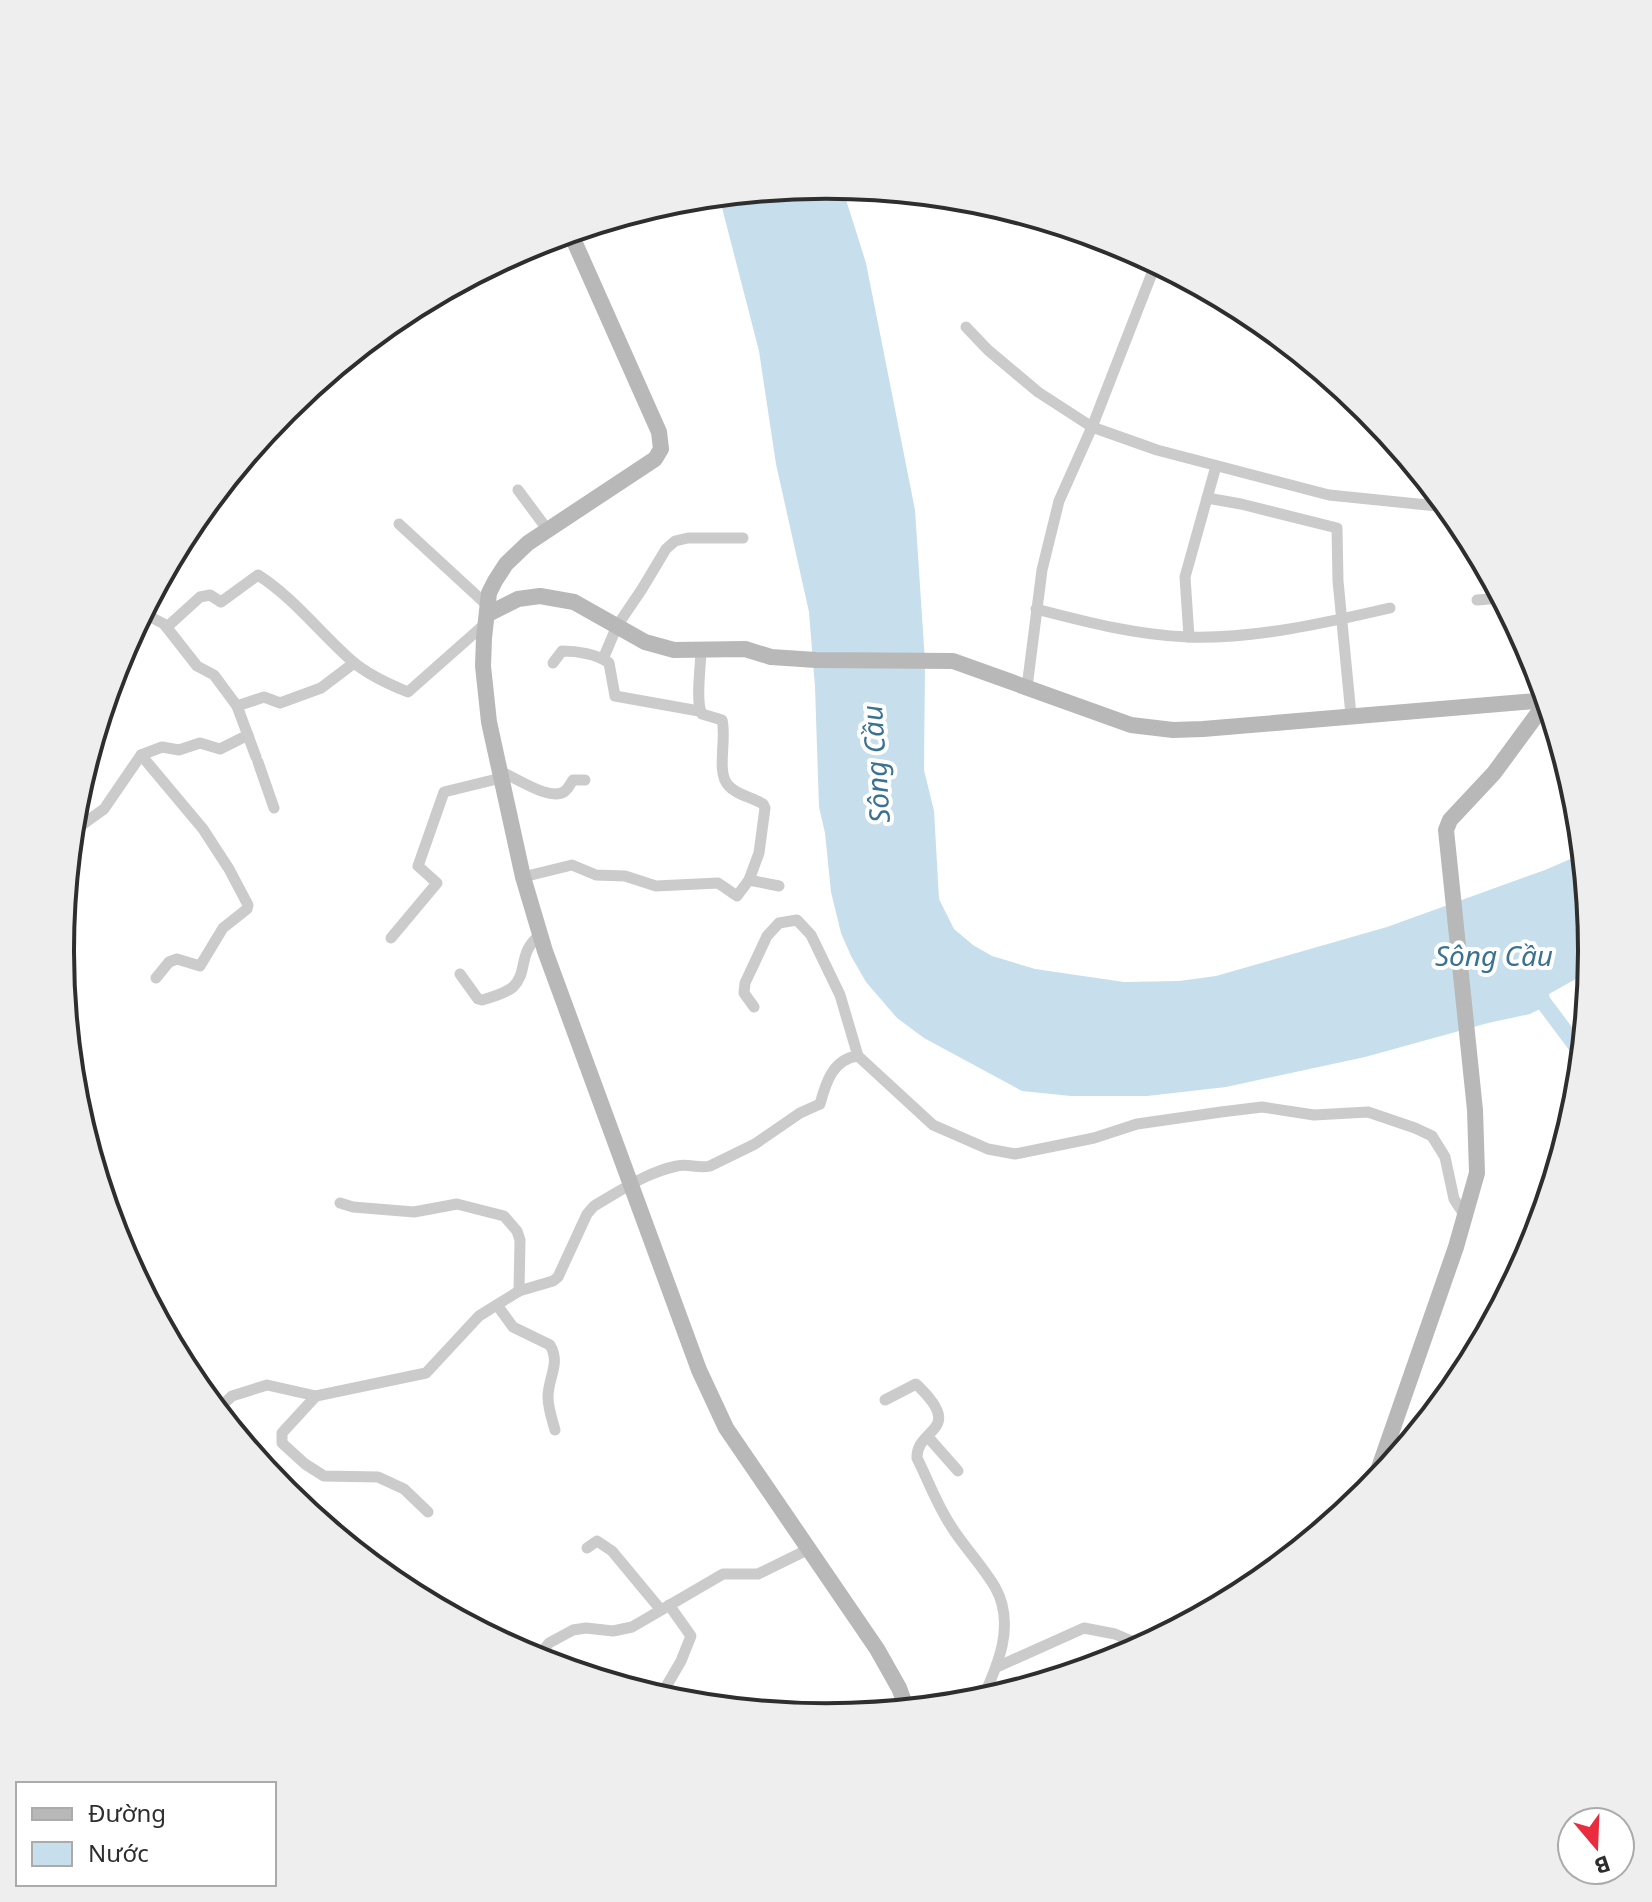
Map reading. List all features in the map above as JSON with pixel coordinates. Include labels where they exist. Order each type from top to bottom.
[{"type":"street","points":[[575,242],[659,432],[661,449],[655,459],[637,473],[528,543],[506,564],[489,593],[483,666],[489,722],[523,877],[540,935],[631,1185],[699,1370],[720,1418],[877,1649],[903,1699]]},
{"type":"street","points":[[1027,687],[1042,570],[1059,501],[1092,427],[1152,274]]},
{"type":"street","points":[[966,327],[1038,392],[1092,427],[1157,450],[1329,495],[1432,505]]},
{"type":"street","points":[[1189,637],[1185,577],[1216,466]]},
{"type":"street","points":[[518,490],[547,529]]},
{"type":"street","points":[[1207,498],[1337,528],[1351,715]]},
{"type":"street","points":[[399,524],[488,614]]},
{"type":"street","points":[[603,659],[617,626],[666,549],[675,541],[688,538],[743,538]]},
{"type":"street","points":[[167,627],[200,597],[210,595],[221,602],[258,575],[289,599],[354,663],[382,681],[408,692],[488,614],[518,599],[540,596],[574,602],[658,647],[674,650],[745,649],[771,657],[816,660],[953,661],[1131,725],[1155,729],[1233,727],[1535,702]]},
{"type":"street","points":[[1477,600],[1490,599]]},
{"type":"street","points":[[1036,609],[1119,630],[1189,637],[1283,629],[1390,608]]},
{"type":"street","points":[[152,618],[167,627],[197,666],[214,675],[237,706],[274,808]]},
{"type":"street","points":[[699,711],[701,650]]},
{"type":"street","points":[[523,877],[572,865],[596,875],[625,876],[656,886],[718,883],[737,896],[749,880],[759,853],[765,808],[726,784],[722,720],[699,711],[615,696],[609,663],[603,659],[562,651],[553,663]]},
{"type":"street","points":[[237,706],[264,697],[280,703],[321,688],[354,663]]},
{"type":"street","points":[[1383,1456],[1477,1173],[1475,1110],[1446,830],[1450,820],[1494,773],[1539,712]]},
{"type":"street","points":[[85,823],[104,809],[141,755],[162,747],[179,750],[200,743],[220,749],[248,735]]},
{"type":"street","points":[[141,755],[203,829],[248,905],[223,928],[200,966],[177,959],[169,962],[156,978]]},
{"type":"street","points":[[391,938],[437,883],[418,866],[418,861],[444,792],[500,774],[514,776],[543,792],[557,794],[565,791],[573,780],[585,780]]},
{"type":"street","points":[[749,880],[779,886]]},
{"type":"street","points":[[754,1007],[744,993],[745,983],[767,936],[779,923],[797,920],[811,935],[840,995],[858,1056],[933,1125],[969,1142],[1015,1154],[1094,1138],[1137,1124],[1262,1107],[1314,1115],[1368,1112],[1432,1136],[1445,1157],[1454,1199],[1465,1216]]},
{"type":"street","points":[[460,974],[478,999],[506,992],[517,981],[529,943],[540,935]]},
{"type":"street","points":[[225,1403],[232,1396],[267,1385],[316,1396],[429,1372],[466,1328],[497,1305],[519,1291],[558,1277],[587,1214],[594,1206],[650,1175],[676,1166],[710,1166],[755,1144],[800,1113],[820,1104],[828,1078],[839,1064],[847,1057],[858,1056]]},
{"type":"street","points":[[340,1203],[353,1207],[414,1212],[457,1204],[504,1216],[512,1223],[520,1240],[519,1291]]},
{"type":"street","points":[[497,1305],[513,1327],[550,1345],[554,1351],[555,1363],[547,1401],[555,1430]]},
{"type":"street","points":[[885,1400],[918,1386],[939,1416],[938,1425],[917,1452],[917,1458],[950,1524],[1001,1600],[1003,1650],[989,1685]]},
{"type":"street","points":[[316,1396],[282,1433],[282,1443],[324,1476],[378,1477],[404,1489],[428,1512]]},
{"type":"street","points":[[928,1437],[958,1471]]},
{"type":"street","points":[[587,1548],[597,1541],[612,1551],[691,1636],[666,1686]]},
{"type":"street","points":[[545,1649],[573,1630],[621,1630],[723,1574],[758,1574],[809,1549]]},
{"type":"street","points":[[997,1667],[1084,1628],[1128,1640]]},
{"type":"water","name":"Sông Cầu","points":[[846,200],[866,263],[915,510],[925,662],[924,770],[934,811],[939,899],[954,929],[973,945],[992,956],[1035,969],[1124,982],[1179,981],[1216,976],[1387,927],[1572,858],[1577,978],[1549,994],[1550,1004],[1530,1014],[1365,1057],[1226,1087],[1147,1096],[1071,1096],[1022,1091],[924,1038],[897,1018],[866,982],[851,956],[841,933],[831,892],[819,807],[809,612],[776,464],[759,351],[722,206]]},
{"type":"waterway","points":[[1535,991],[1573,1041]]}]
